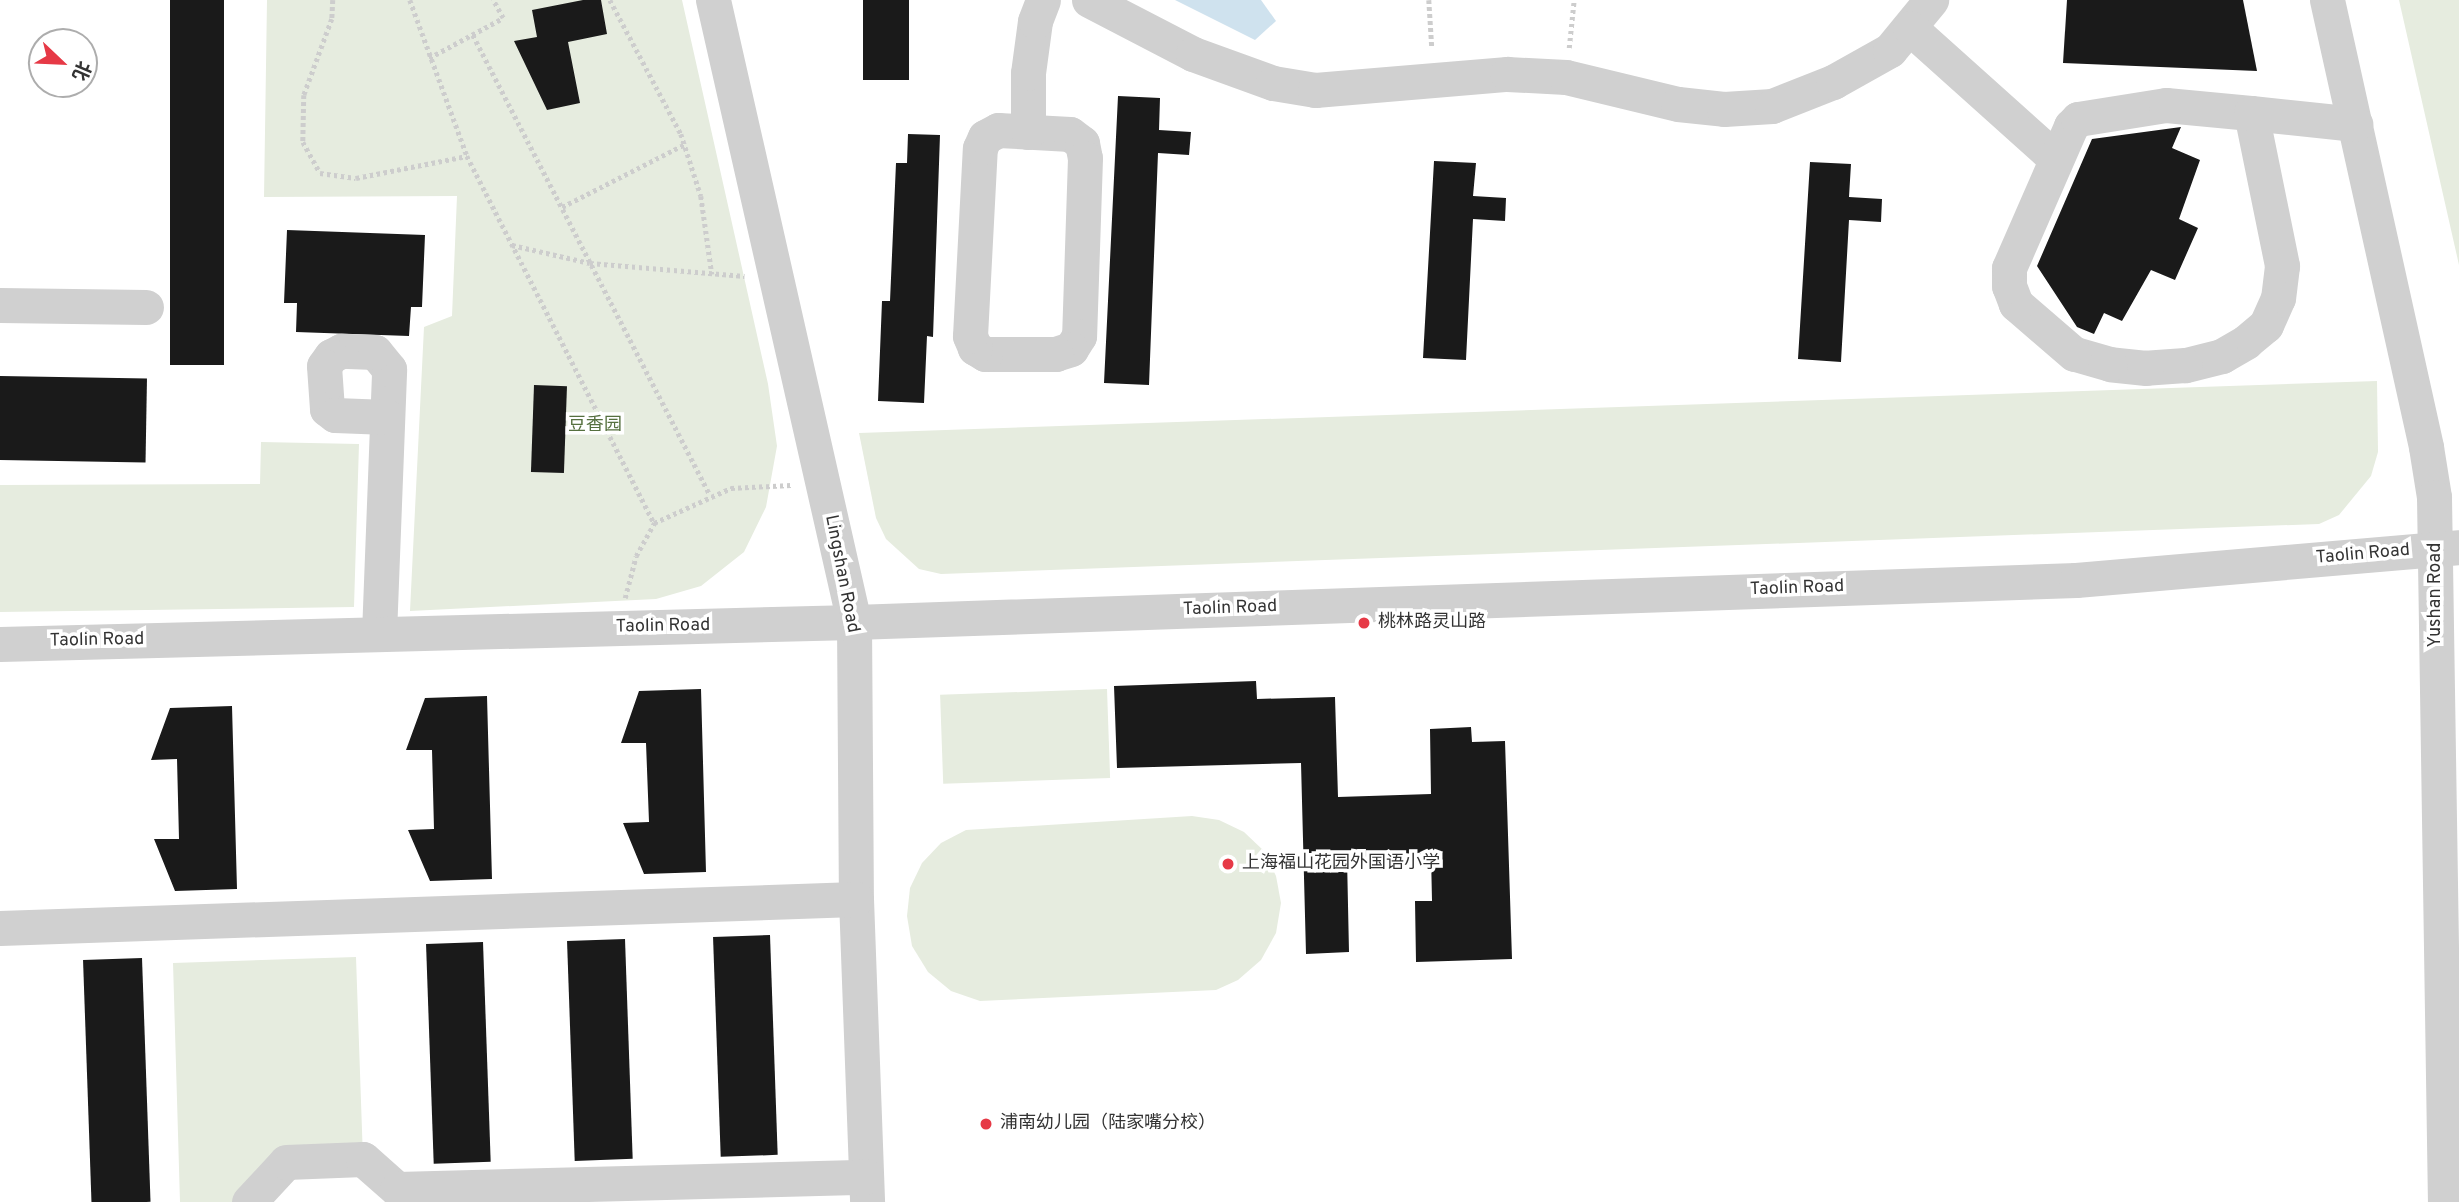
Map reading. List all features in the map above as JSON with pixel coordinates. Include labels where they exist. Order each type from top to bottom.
[{"type":"street","name":"Lingshan Road","points":[[713,0],[854,622],[856,899],[866,1190]]},
{"type":"street","points":[[1028,132],[1028,73],[1035,21],[1044,0]]},
{"type":"street","points":[[1089,0],[1192,54],[1273,83],[1315,90],[1507,74],[1566,76],[1678,104],[1724,109],[1772,106],[1833,82],[1890,50],[1931,0]]},
{"type":"street","name":"Yushan Road","points":[[2327,0],[2448,548],[2445,1202]]},
{"type":"street","points":[[1910,28],[2056,159]]},
{"type":"street","points":[[2251,113],[2282,266],[2278,298],[2266,325],[2246,342],[2222,356],[2186,365],[2146,368],[2074,354],[2016,303],[2009,286],[2009,268],[2071,126],[2090,115],[2166,105],[2251,113],[2355,124]]},
{"type":"street","points":[[998,130],[1028,132],[1070,134],[1082,143],[1085,158],[1079,336],[1071,349],[1056,354],[985,354],[975,348],[970,336],[979,148],[985,137],[998,130]]},
{"type":"street","points":[[0,305],[146,307]]},
{"type":"street","points":[[379,634],[387,417]]},
{"type":"street","name":"Taolin Road","points":[[0,643],[854,622],[2076,580],[2448,548]]},
{"type":"street","points":[[0,928],[856,899]]},
{"type":"street","points":[[248,1202],[286,1162],[363,1158],[397,1189],[866,1190]]},
{"type":"path","points":[[333,0],[332,19],[304,95],[303,142],[320,173],[356,178],[467,156]]},
{"type":"path","points":[[410,0],[467,156],[654,523]]},
{"type":"path","points":[[429,58],[503,18],[493,0]]},
{"type":"path","points":[[610,0],[685,144],[701,196],[712,274]]},
{"type":"path","points":[[1429,0],[1434,79]]},
{"type":"path","points":[[1566,76],[1574,0]]},
{"type":"path","points":[[473,35],[710,495]]},
{"type":"path","points":[[562,207],[685,144]]},
{"type":"path","points":[[512,246],[590,263],[777,279]]},
{"type":"path","points":[[619,628],[636,556],[654,523],[710,495],[731,488],[823,485]]},
{"type":"green space","name":"豆香园","points":[[267,0],[682,0],[768,384],[777,446],[766,507],[744,552],[701,586],[656,599],[410,611],[424,327],[452,316],[457,196],[264,197]]},
{"type":"green space","points":[[2399,0],[2459,0],[2459,265]]},
{"type":"green space","points":[[2377,381],[2378,452],[2371,476],[2339,515],[2319,524],[941,574],[919,569],[886,539],[876,518],[859,433]]},
{"type":"green space","points":[[261,442],[359,444],[354,607],[0,612],[0,485],[260,484]]},
{"type":"green space","points":[[1107,689],[1110,778],[943,784],[940,695]]},
{"type":"green space","points":[[1192,816],[1219,820],[1244,832],[1264,851],[1276,876],[1281,903],[1276,933],[1261,960],[1238,980],[1216,990],[980,1001],[951,991],[928,972],[912,946],[907,916],[910,888],[922,863],[941,843],[966,830]]},
{"type":"green space","points":[[356,957],[363,1159],[286,1162],[249,1202],[180,1202],[173,963]]},
{"type":"water","points":[[1175,0],[1261,0],[1276,21],[1255,40]]},
{"type":"building","points":[[170,0],[224,0],[224,365],[170,365]]},
{"type":"building","points":[[583,0],[601,0],[607,34],[568,42],[580,103],[547,110],[514,41],[537,37],[532,10]]},
{"type":"building","points":[[863,0],[909,0],[909,80],[863,80]]},
{"type":"building","points":[[2067,0],[2243,0],[2257,71],[2063,63]]},
{"type":"building","points":[[1118,96],[1160,98],[1159,130],[1191,132],[1189,155],[1158,153],[1149,385],[1104,383]]},
{"type":"building","points":[[2181,127],[2172,148],[2200,160],[2179,219],[2198,228],[2175,280],[2151,270],[2122,321],[2104,313],[2094,334],[2077,327],[2037,266],[2092,139]]},
{"type":"building","points":[[908,134],[940,135],[933,337],[927,336],[924,403],[878,401],[882,301],[890,301],[896,163],[907,163]]},
{"type":"building","points":[[1434,161],[1476,163],[1473,196],[1506,198],[1505,221],[1473,219],[1466,360],[1423,358]]},
{"type":"building","points":[[1810,162],[1851,164],[1849,197],[1882,199],[1881,222],[1849,220],[1841,362],[1798,359]]},
{"type":"building","points":[[287,230],[425,235],[422,307],[411,307],[409,336],[296,332],[297,303],[284,303]]},
{"type":"building","points":[[0,376],[147,379],[146,463],[0,460]]},
{"type":"building","points":[[534,385],[567,386],[564,473],[531,472]]},
{"type":"building","points":[[1256,681],[1257,699],[1335,697],[1338,797],[1431,794],[1430,729],[1471,727],[1472,742],[1505,741],[1512,959],[1416,962],[1415,901],[1432,901],[1431,855],[1347,858],[1349,952],[1306,954],[1301,763],[1117,768],[1114,686]]},
{"type":"building","points":[[701,689],[706,872],[644,874],[623,823],[649,822],[646,743],[621,743],[639,691]]},
{"type":"building","points":[[487,696],[492,879],[430,881],[408,830],[434,829],[432,750],[406,750],[425,698]]},
{"type":"building","points":[[232,706],[237,889],[175,891],[154,839],[179,839],[177,759],[151,760],[170,708]]},
{"type":"building","points":[[770,935],[778,1155],[721,1157],[713,937]]},
{"type":"building","points":[[625,939],[633,1159],[575,1161],[567,941]]},
{"type":"building","points":[[483,942],[491,1162],[434,1164],[426,944]]},
{"type":"building","points":[[142,958],[151,1202],[91,1202],[83,960]]},
{"type":"place","name":"桃林路灵山路","points":[[1364,623]]},
{"type":"place","name":"上海福山花园外国语小学","points":[[1228,864]]},
{"type":"place","name":"浦南幼儿园（陆家嘴分校）","points":[[986,1124]]}]
